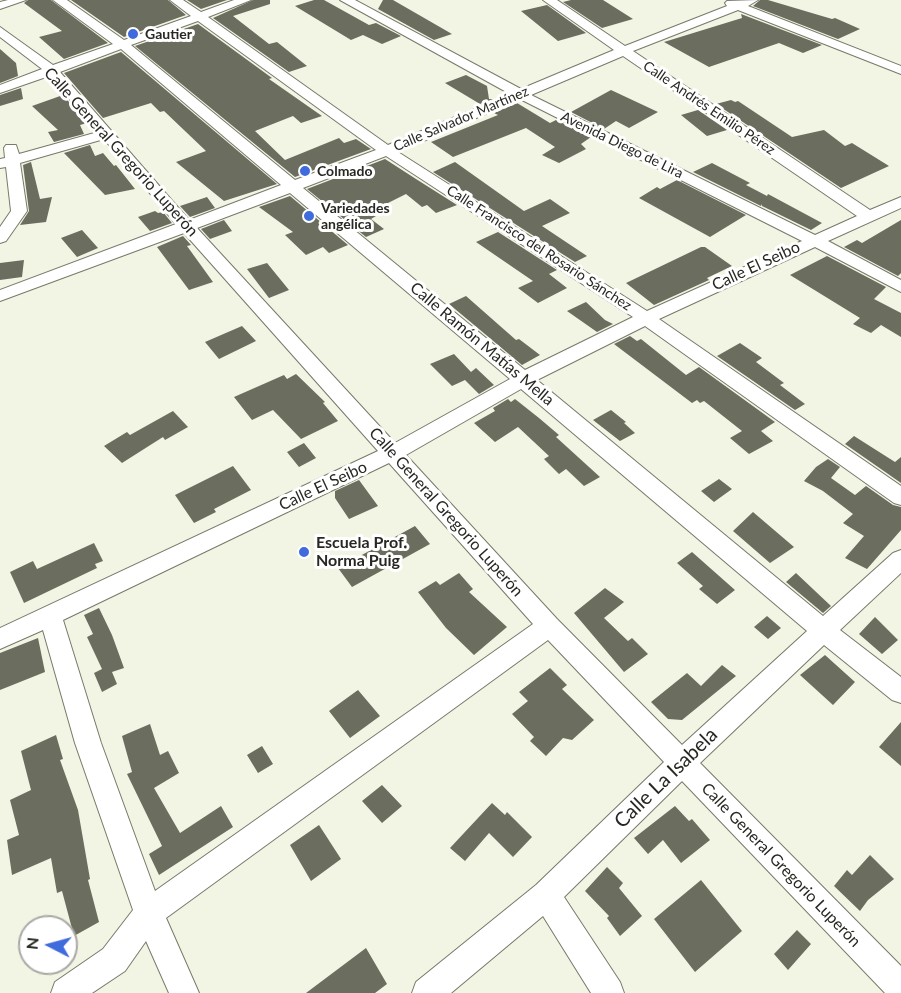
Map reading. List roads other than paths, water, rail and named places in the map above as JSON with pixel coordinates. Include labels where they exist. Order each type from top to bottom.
[{"type":"street","points":[[0,6],[20,0]]},
{"type":"street","name":"Calle Ramón Matías Mella","points":[[59,0],[122,44],[824,631],[901,692]]},
{"type":"street","name":"Calle Francisco del Rosario Sánchez","points":[[176,0],[387,151],[646,318],[901,497]]},
{"type":"street","points":[[0,89],[245,0]]},
{"type":"street","name":"Avenida Diego de Lira","points":[[346,0],[520,94],[813,240],[901,287]]},
{"type":"street","name":"Calle Andrés Emilio Pérez","points":[[549,0],[869,217]]},
{"type":"street","points":[[722,0],[901,70]]},
{"type":"street","name":"Calle Salvador Martínez","points":[[0,296],[387,151],[625,50],[752,0]]},
{"type":"street","name":"Calle General Gregorio Luperón","points":[[0,31],[52,71],[187,227],[549,626],[901,988]]},
{"type":"street","points":[[0,238],[19,211],[8,158],[107,134]]},
{"type":"street","name":"Calle El Seibo","points":[[0,639],[393,453],[524,379],[646,318],[813,240],[901,202]]},
{"type":"street","name":"Calle La Isabela","points":[[427,993],[546,896],[681,763],[901,559]]},
{"type":"street","points":[[50,615],[88,743],[149,913],[184,993]]},
{"type":"street","points":[[66,993],[114,960],[149,913],[549,626]]},
{"type":"street","points":[[546,896],[609,993]]},
{"type":"place","name":"Gautier","points":[[133,34]]},
{"type":"place","name":"Colmado","points":[[305,171]]},
{"type":"place","name":"Variedades angélica","points":[[309,216]]},
{"type":"place","name":"Escuela Prof. Norma Puig","points":[[304,552]]}]
